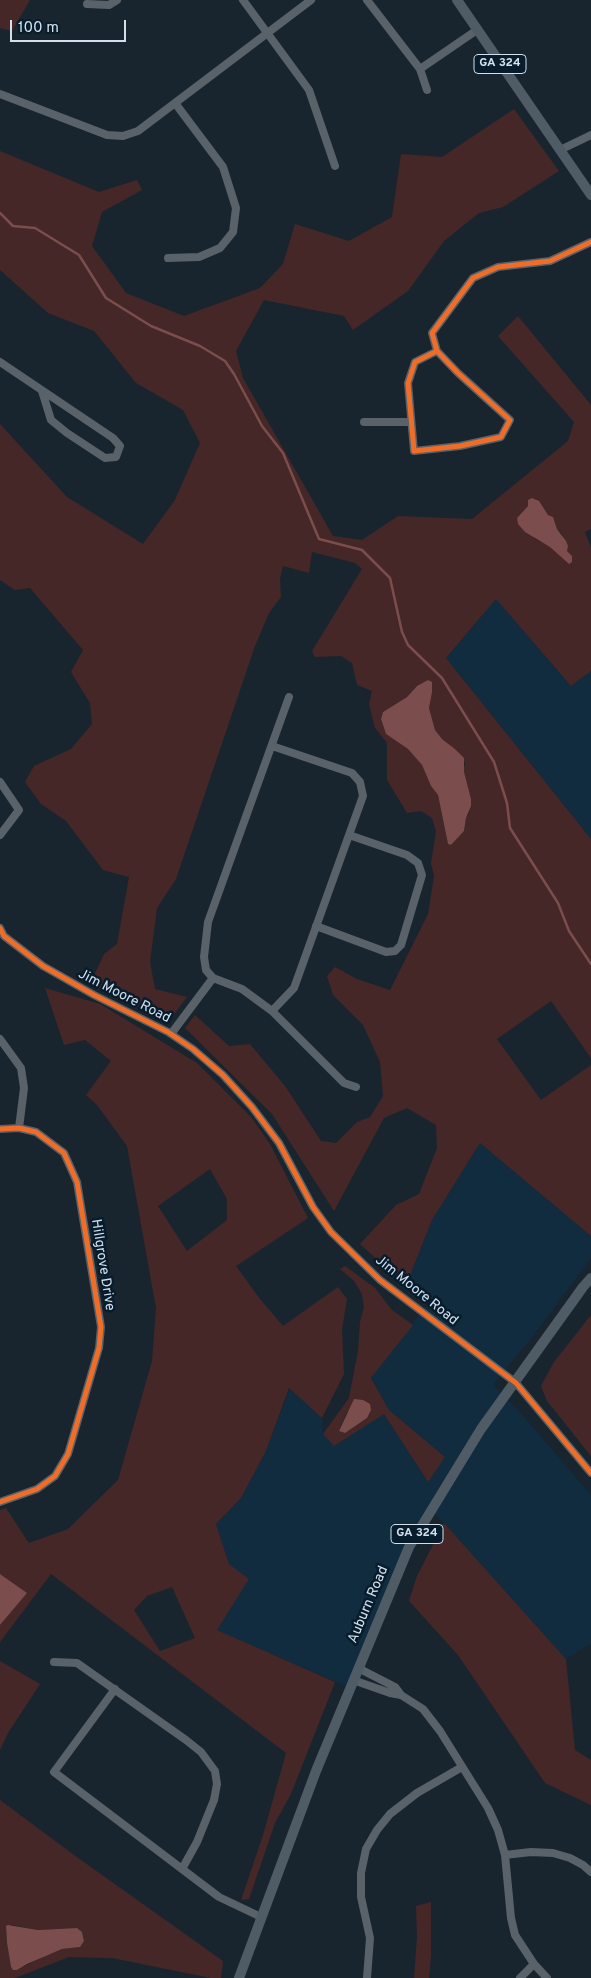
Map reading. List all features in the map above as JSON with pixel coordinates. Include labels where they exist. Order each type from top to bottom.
[{"type":"main road","name":"GA 324","points":[[457,0],[591,195]]},
{"type":"main road","name":"Auburn Road","points":[[239,1978],[316,1771],[409,1547],[481,1429],[591,1278]]},
{"type":"street","points":[[87,4],[109,5],[117,0]]},
{"type":"street","points":[[243,0],[309,90],[335,166]]},
{"type":"street","points":[[0,94],[107,135],[123,136],[138,131],[311,0]]},
{"type":"street","points":[[367,0],[420,69],[427,90]]},
{"type":"street","points":[[420,69],[476,30]]},
{"type":"street","points":[[168,258],[199,257],[220,248],[233,232],[236,208],[223,167],[175,103]]},
{"type":"street","points":[[560,150],[591,135]]},
{"type":"street","points":[[437,351],[416,362],[408,383],[414,451],[460,446],[501,437],[510,420],[458,373],[437,351],[432,333],[473,278],[498,267],[550,261],[591,242]]},
{"type":"street","points":[[0,362],[113,438],[120,446],[116,456],[106,458],[67,433],[52,420],[42,391]]},
{"type":"street","points":[[364,422],[410,422]]},
{"type":"street","points":[[288,697],[208,922],[204,957],[206,970],[213,978],[242,989],[272,1011],[344,1083],[356,1087]]},
{"type":"street","points":[[272,746],[352,773],[360,782],[363,796],[294,988],[284,1001],[272,1011]]},
{"type":"street","points":[[0,782],[19,810],[0,835]]},
{"type":"street","points":[[316,926],[386,952],[395,952],[400,945],[422,876],[418,863],[407,855],[349,835]]},
{"type":"street","name":"Jim Moore Road","points":[[1,933],[29,956],[63,978],[171,1034],[223,1075],[252,1107],[278,1143],[313,1207],[330,1232],[380,1280],[516,1382],[591,1473]]},
{"type":"street","points":[[171,1034],[213,978]]},
{"type":"street","points":[[0,1039],[21,1068],[24,1088],[19,1128]]},
{"type":"street","name":"Hillgrove Drive","points":[[0,1128],[19,1128],[36,1132],[64,1153],[77,1182],[101,1328],[99,1348],[68,1454],[55,1476],[37,1489],[0,1502]]},
{"type":"street","points":[[54,1662],[77,1663],[186,1740],[201,1752],[215,1771],[217,1784],[214,1800],[197,1842],[182,1869]]},
{"type":"street","points":[[358,1668],[395,1687],[401,1695],[423,1709],[440,1731],[488,1808],[498,1830],[504,1855],[511,1918],[515,1935],[534,1964],[547,1978]]},
{"type":"street","points":[[353,1680],[401,1695]]},
{"type":"street","points":[[114,1689],[54,1772],[219,1897],[262,1917]]},
{"type":"street","points":[[367,1978],[370,1938],[361,1897],[361,1873],[366,1849],[377,1830],[390,1814],[417,1793],[462,1767]]},
{"type":"street","points":[[504,1855],[531,1852],[553,1853],[570,1858],[591,1872]]},
{"type":"street","points":[[520,1978],[534,1964]]},
{"type":"shaded area","points":[[0,0],[30,0],[12,31],[0,28]]},
{"type":"shaded area","points":[[514,109],[559,171],[503,207],[479,213],[444,241],[408,291],[353,330],[344,316],[264,300],[236,351],[243,378],[333,536],[362,540],[398,516],[472,519],[568,441],[574,422],[498,336],[518,316],[591,405],[591,529],[585,532],[591,548],[591,671],[571,686],[496,599],[446,658],[591,839],[591,1058],[551,1001],[497,1039],[541,1100],[591,1065],[591,1236],[480,1143],[432,1220],[407,1283],[360,1244],[396,1205],[419,1194],[437,1148],[436,1125],[407,1108],[384,1118],[334,1211],[272,1114],[185,1028],[195,1015],[229,1046],[250,1044],[285,1086],[321,1141],[336,1143],[357,1122],[370,1117],[383,1096],[380,1062],[363,1025],[333,995],[327,976],[335,967],[357,979],[390,990],[428,914],[434,876],[431,863],[436,832],[432,818],[421,811],[407,813],[387,780],[387,743],[375,728],[369,704],[372,691],[357,685],[352,663],[341,656],[315,657],[312,651],[362,569],[355,563],[312,552],[309,573],[283,566],[280,579],[281,597],[269,613],[255,646],[176,879],[157,908],[150,962],[155,989],[187,997],[169,1021],[90,984],[104,954],[117,944],[129,877],[103,870],[66,821],[41,804],[25,782],[34,766],[71,749],[92,724],[90,703],[71,672],[83,650],[30,588],[15,590],[0,580],[0,424],[67,497],[143,544],[175,500],[200,443],[183,410],[136,383],[94,331],[48,313],[0,270],[0,151],[99,192],[137,180],[142,190],[102,212],[92,246],[126,293],[184,316],[260,288],[283,264],[295,224],[349,241],[392,217],[401,154],[442,157]],"holes":[[[528,500],[544,509],[548,515],[553,517],[557,529],[562,534],[569,564],[550,546],[535,539],[517,518],[528,506]],[[417,686],[430,702],[429,708],[435,730],[442,739],[455,749],[465,763],[463,772],[471,799],[469,813],[466,818],[464,831],[451,845],[448,844],[438,795],[431,786],[422,765],[408,749],[386,734],[381,719],[383,712],[407,697]]]},
{"type":"shaded area","points":[[532,498],[539,501],[548,515],[553,517],[557,529],[566,541],[567,551],[572,556],[572,562],[569,564],[550,547],[525,532],[518,524],[517,518],[528,506],[528,500]]},
{"type":"shaded area","points":[[496,599],[571,686],[591,671],[591,839],[446,658]]},
{"type":"shaded area","points":[[428,680],[432,682],[429,708],[435,730],[442,739],[464,758],[464,772],[471,799],[464,831],[451,845],[448,844],[438,795],[431,786],[422,765],[408,749],[386,734],[381,719],[383,712],[407,697],[417,686]]},
{"type":"shaded area","points":[[45,988],[100,1004],[197,1063],[251,1117],[270,1144],[308,1218],[236,1266],[283,1326],[338,1287],[347,1299],[342,1330],[344,1374],[322,1418],[289,1388],[266,1451],[241,1498],[216,1524],[229,1564],[249,1579],[217,1630],[335,1682],[291,1794],[275,1823],[249,1899],[241,1900],[263,1835],[286,1753],[51,1574],[0,1642],[0,1625],[26,1593],[0,1574],[0,1510],[6,1508],[29,1543],[68,1529],[118,1480],[152,1361],[156,1308],[127,1146],[97,1105],[86,1095],[111,1061],[85,1040],[64,1045]],"holes":[[[210,1169],[227,1199],[227,1220],[187,1251],[158,1206]],[[172,1587],[195,1638],[160,1651],[134,1610],[147,1596]]]},
{"type":"shaded area","points":[[480,1143],[591,1236],[591,1258],[533,1336],[493,1385],[520,1412],[591,1495],[591,1644],[566,1659],[432,1510],[348,1687],[216,1630],[229,1564],[216,1524],[241,1498],[266,1451],[290,1388],[322,1418],[323,1434],[384,1414],[427,1481],[445,1457],[389,1410],[371,1377],[432,1299],[407,1283],[432,1220]]},
{"type":"shaded area","points":[[345,1266],[375,1288],[392,1310],[413,1325],[371,1378],[389,1410],[445,1457],[428,1482],[384,1414],[334,1446],[323,1434],[349,1398],[358,1351],[360,1322],[364,1307],[362,1294],[354,1281],[340,1269]],"holes":[[[347,1412],[367,1418],[345,1433],[339,1431]]]},
{"type":"shaded area","points":[[591,1315],[591,1456],[547,1401],[541,1386],[554,1362]]},
{"type":"shaded area","points":[[354,1399],[363,1400],[370,1404],[371,1410],[367,1418],[345,1433],[339,1431]]},
{"type":"shaded area","points":[[444,1523],[566,1659],[575,1750],[591,1760],[591,1805],[545,1783],[458,1655],[409,1601],[417,1576]]},
{"type":"shaded area","points":[[0,1574],[27,1593],[0,1625]]},
{"type":"shaded area","points":[[0,1661],[40,1684],[8,1733],[0,1750]]},
{"type":"shaded area","points":[[0,1800],[223,1961],[221,1978],[211,1978],[112,1958],[69,1957],[15,1978],[0,1978]],"holes":[[[12,1925],[38,1930],[77,1928],[82,1932],[84,1941],[80,1947],[62,1949],[48,1954],[17,1970],[11,1967],[6,1926]]]},
{"type":"shaded area","points":[[431,1902],[429,1978],[414,1978],[417,1937],[416,1906]]},
{"type":"shaded area","points":[[6,1926],[38,1930],[77,1928],[82,1932],[84,1941],[80,1947],[62,1949],[17,1970],[13,1970],[7,1943]]},
{"type":"waterway","points":[[0,213],[13,226],[35,228],[79,255],[106,298],[151,326],[200,346],[225,361],[262,426],[283,453],[319,539],[362,550],[390,578],[402,632],[408,645],[442,678],[494,762],[507,803],[510,828],[558,903],[569,931],[591,964]]},
{"type":"cycle path","points":[[437,351],[415,362],[408,383],[414,451],[460,446],[501,437],[510,420],[458,373],[437,351],[432,333],[473,278],[498,267],[550,261],[591,242]]},
{"type":"cycle path","points":[[0,928],[4,936],[43,966],[94,995],[168,1032],[193,1049],[223,1075],[252,1107],[279,1143],[313,1207],[331,1232],[380,1280],[516,1383],[591,1473]]},
{"type":"cycle path","points":[[0,1129],[19,1128],[36,1132],[64,1153],[77,1182],[101,1327],[99,1348],[68,1454],[55,1476],[37,1489],[0,1502]]}]
